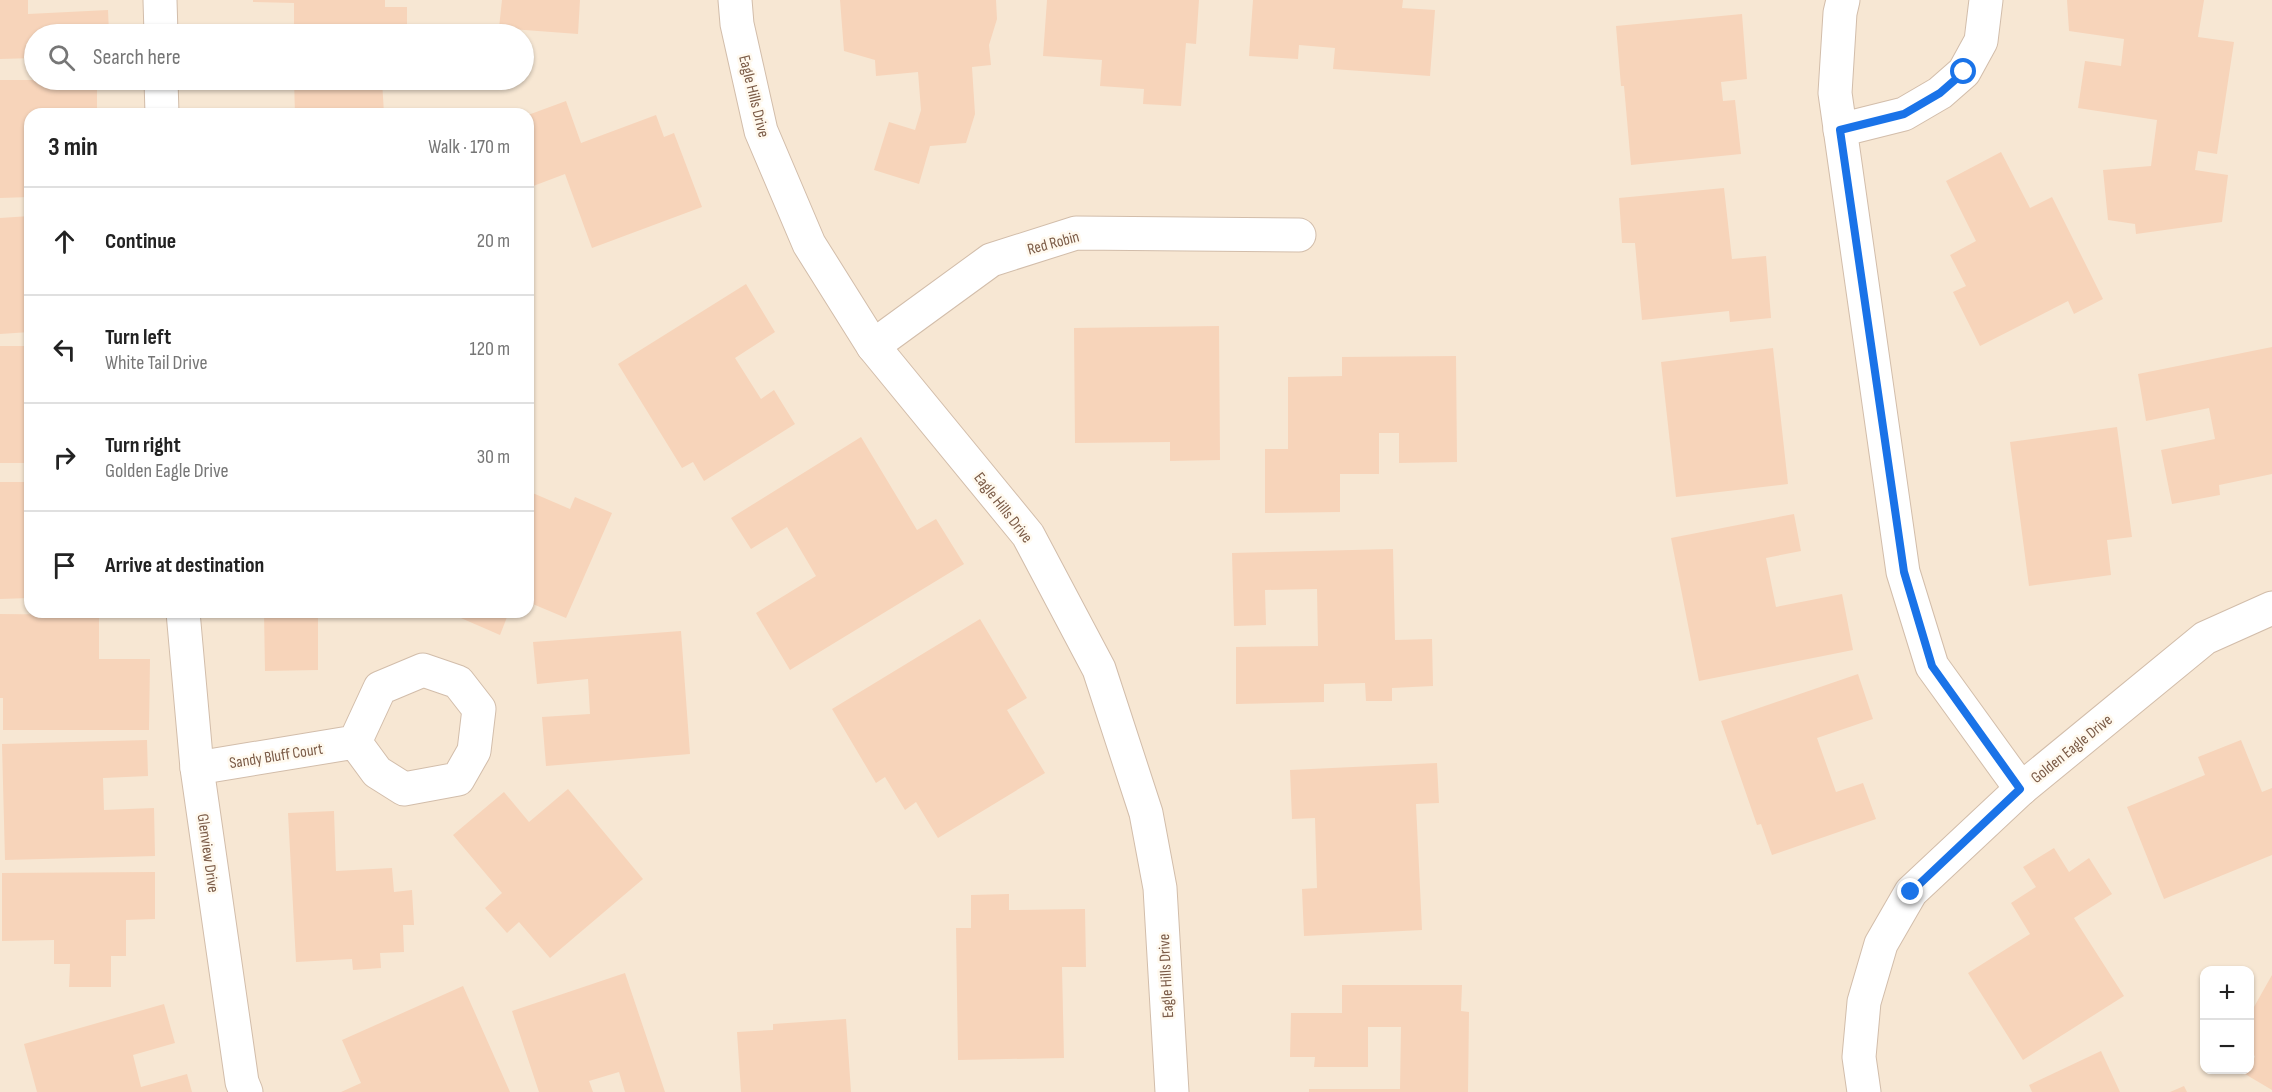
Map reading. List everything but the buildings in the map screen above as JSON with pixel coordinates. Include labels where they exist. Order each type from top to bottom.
[{"type":"street","points":[[160,0],[160,24]]},
{"type":"street","name":"Eagle Hills Drive","points":[[735,0],[736,24],[762,131],[809,244],[873,346],[1028,535],[1099,669],[1146,813],[1160,888],[1172,1092]]},
{"type":"street","points":[[1843,0],[1840,13],[1835,93],[1904,572],[1932,666],[2020,789]]},
{"type":"street","points":[[1840,130],[1904,114],[1940,93],[1964,72],[1982,41],[1986,0]]},
{"type":"street","points":[[161,90],[162,108]]},
{"type":"street","name":"Red Robin","points":[[873,346],[991,260],[1076,233],[1299,235]]},
{"type":"street","name":"Golden Eagle Drive","points":[[1864,1092],[1859,1057],[1864,1002],[1881,944],[1911,892],[2020,789],[2205,638],[2272,608]]},
{"type":"street","name":"Glenview Drive","points":[[184,618],[197,768],[242,1082],[246,1092]]},
{"type":"street","name":"Sandy Bluff Court","points":[[197,768],[355,742]]},
{"type":"shaded area","points":[[0,0],[2272,0],[2272,1092],[0,1092]]},
{"type":"route","points":[[1911,892],[2020,789],[1932,666],[1904,572],[1840,130],[1904,114],[1940,93],[1964,72]]}]
